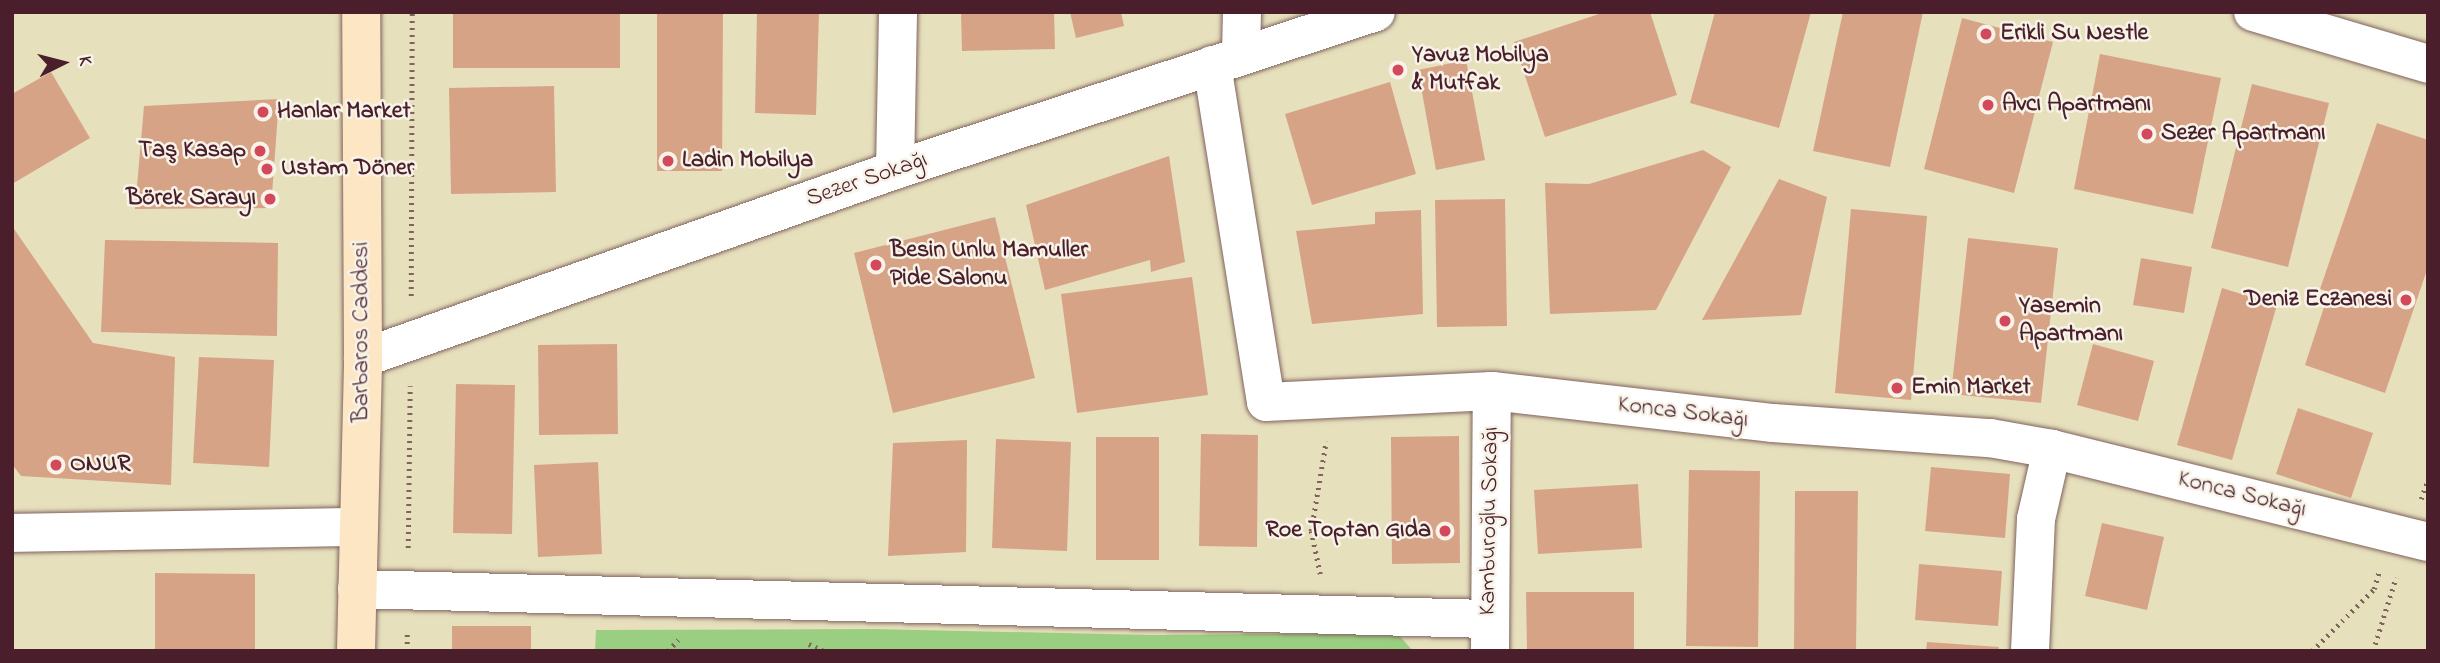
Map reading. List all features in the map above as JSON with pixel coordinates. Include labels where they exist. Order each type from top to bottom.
[{"type":"street","name":"Barbaros Caddesi","points":[[356,651],[363,358],[361,12]]},
{"type":"street","points":[[895,170],[898,12]]},
{"type":"street","points":[[1227,60],[1242,12]]},
{"type":"street","name":"Sezer Sokağı","points":[[363,358],[895,170],[1376,12]]},
{"type":"street","points":[[2253,12],[2428,64]]},
{"type":"street","name":"Konca Sokağı","points":[[1227,60],[1266,402],[1492,391],[1773,423],[1990,438],[2052,449],[2428,542]]},
{"type":"street","name":"Kamburoğlu Sokağı","points":[[1489,635],[1492,391]]},
{"type":"street","points":[[2030,651],[2036,519],[2052,449]]},
{"type":"street","points":[[12,533],[359,527]]},
{"type":"street","points":[[357,589],[1307,614],[1489,635]]},
{"type":"path","points":[[1307,614],[1321,577],[1311,531],[1331,419],[1328,398]]},
{"type":"path","points":[[2312,651],[2374,589],[2390,531]]},
{"type":"green space","points":[[872,629],[1151,635],[1397,633],[1413,651],[595,651],[596,630]]},
{"type":"building","points":[[453,12],[620,12],[620,68],[453,68]]},
{"type":"building","points":[[657,12],[723,12],[722,171],[657,171]]},
{"type":"building","points":[[757,12],[819,12],[816,115],[755,113]]},
{"type":"building","points":[[961,12],[1054,12],[1055,49],[962,51]]},
{"type":"building","points":[[1070,12],[1121,12],[1124,26],[1076,38]]},
{"type":"building","points":[[1605,12],[1650,12],[1677,95],[1545,137],[1514,42]]},
{"type":"building","points":[[1715,12],[1811,12],[1779,128],[1690,103]]},
{"type":"building","points":[[1843,12],[1923,12],[1890,167],[1813,151]]},
{"type":"building","name":"Avcı Apartmanı","points":[[1962,18],[2053,42],[2014,193],[1924,169]]},
{"type":"building","name":"Sezer Apartmanı","points":[[2100,54],[2221,78],[2193,214],[2074,189]]},
{"type":"building","points":[[1466,60],[1485,160],[1436,170],[1418,70]]},
{"type":"building","points":[[51,72],[90,138],[12,184],[12,94]]},
{"type":"building","points":[[1390,82],[1416,174],[1312,205],[1285,114]]},
{"type":"building","points":[[2252,84],[2329,103],[2288,267],[2211,248]]},
{"type":"building","points":[[554,86],[556,192],[451,194],[449,88]]},
{"type":"building","points":[[279,99],[271,208],[135,209],[144,106]]},
{"type":"building","points":[[2377,123],[2428,140],[2428,267],[2385,393],[2305,365],[2329,292],[2320,289]]},
{"type":"building","points":[[1703,150],[1731,167],[1656,310],[1550,314],[1545,183],[1589,184]]},
{"type":"building","points":[[1169,156],[1185,262],[1151,272],[1150,260],[1045,290],[1026,205]]},
{"type":"building","points":[[1779,179],[1827,197],[1801,315],[1702,320]]},
{"type":"building","points":[[1505,199],[1507,326],[1437,327],[1435,200]]},
{"type":"building","points":[[1851,209],[1927,216],[1911,400],[1835,393]]},
{"type":"building","points":[[1421,210],[1423,314],[1312,324],[1296,231],[1375,224],[1375,212]]},
{"type":"building","points":[[995,217],[1035,378],[893,413],[854,253]]},
{"type":"building","points":[[14,229],[93,343],[175,357],[171,485],[21,476],[12,464]]},
{"type":"building","name":"Yasemin Apartmanı","points":[[1968,238],[2058,248],[2041,403],[1951,394]]},
{"type":"building","points":[[105,240],[278,243],[277,336],[101,332]]},
{"type":"building","points":[[2141,258],[2192,267],[2184,313],[2133,305]]},
{"type":"building","points":[[1192,277],[1208,395],[1077,413],[1061,294]]},
{"type":"building","points":[[2222,288],[2277,305],[2232,460],[2177,445]]},
{"type":"building","points":[[617,344],[618,434],[539,435],[538,345]]},
{"type":"building","points":[[2093,344],[2154,361],[2138,421],[2077,405]]},
{"type":"building","points":[[199,357],[274,360],[269,467],[193,463]]},
{"type":"building","points":[[456,384],[515,385],[512,534],[453,533]]},
{"type":"building","points":[[2298,408],[2373,433],[2351,498],[2276,474]]},
{"type":"building","points":[[1201,434],[1258,435],[1257,547],[1199,546]]},
{"type":"building","points":[[1459,436],[1460,563],[1392,564],[1391,437]]},
{"type":"building","points":[[1096,437],[1159,437],[1159,560],[1096,560]]},
{"type":"building","points":[[996,439],[1071,442],[1067,551],[992,548]]},
{"type":"building","points":[[967,440],[966,552],[888,556],[893,443]]},
{"type":"building","points":[[598,462],[602,554],[538,557],[534,465]]},
{"type":"building","points":[[1931,467],[2010,474],[2005,538],[1925,531]]},
{"type":"building","points":[[1689,470],[1760,471],[1758,647],[1686,646]]},
{"type":"building","points":[[1638,484],[1642,548],[1538,554],[1534,490]]},
{"type":"building","points":[[1795,491],[1858,491],[1856,651],[1794,651]]},
{"type":"building","points":[[2102,523],[2164,537],[2147,610],[2085,596]]},
{"type":"building","points":[[1919,564],[2002,571],[1998,626],[1915,620]]},
{"type":"building","points":[[155,573],[255,574],[255,651],[155,651]]},
{"type":"building","points":[[1526,592],[1634,592],[1634,651],[1527,651]]},
{"type":"building","points":[[452,626],[531,626],[531,651],[452,651]]},
{"type":"building","points":[[1927,642],[1999,647],[1998,651],[1926,651]]},
{"type":"place","name":"Erikli Su Nestle","points":[[1986,34]]},
{"type":"place","name":"Yavuz Mobilya & Mutfak","points":[[1398,70]]},
{"type":"place","name":"Avcı Apartmanı","points":[[1988,105]]},
{"type":"place","name":"Hanlar Market","points":[[263,112]]},
{"type":"place","name":"Sezer Apartmanı","points":[[2147,134]]},
{"type":"place","name":"Taş Kasap","points":[[260,151]]},
{"type":"place","name":"Ladin Mobilya","points":[[668,161]]},
{"type":"place","name":"Ustam Döner","points":[[267,169]]},
{"type":"place","name":"Börek Sarayı","points":[[270,199]]},
{"type":"place","name":"Besin Unlu Mamuller Pide Salonu","points":[[876,265]]},
{"type":"place","name":"Deniz Eczanesi","points":[[2406,300]]},
{"type":"place","name":"Yasemin Apartmanı","points":[[2005,321]]},
{"type":"place","name":"Emin Market","points":[[1897,388]]},
{"type":"place","name":"ONUR","points":[[56,465]]},
{"type":"place","name":"Roe Toptan Gıda","points":[[1445,531]]}]
